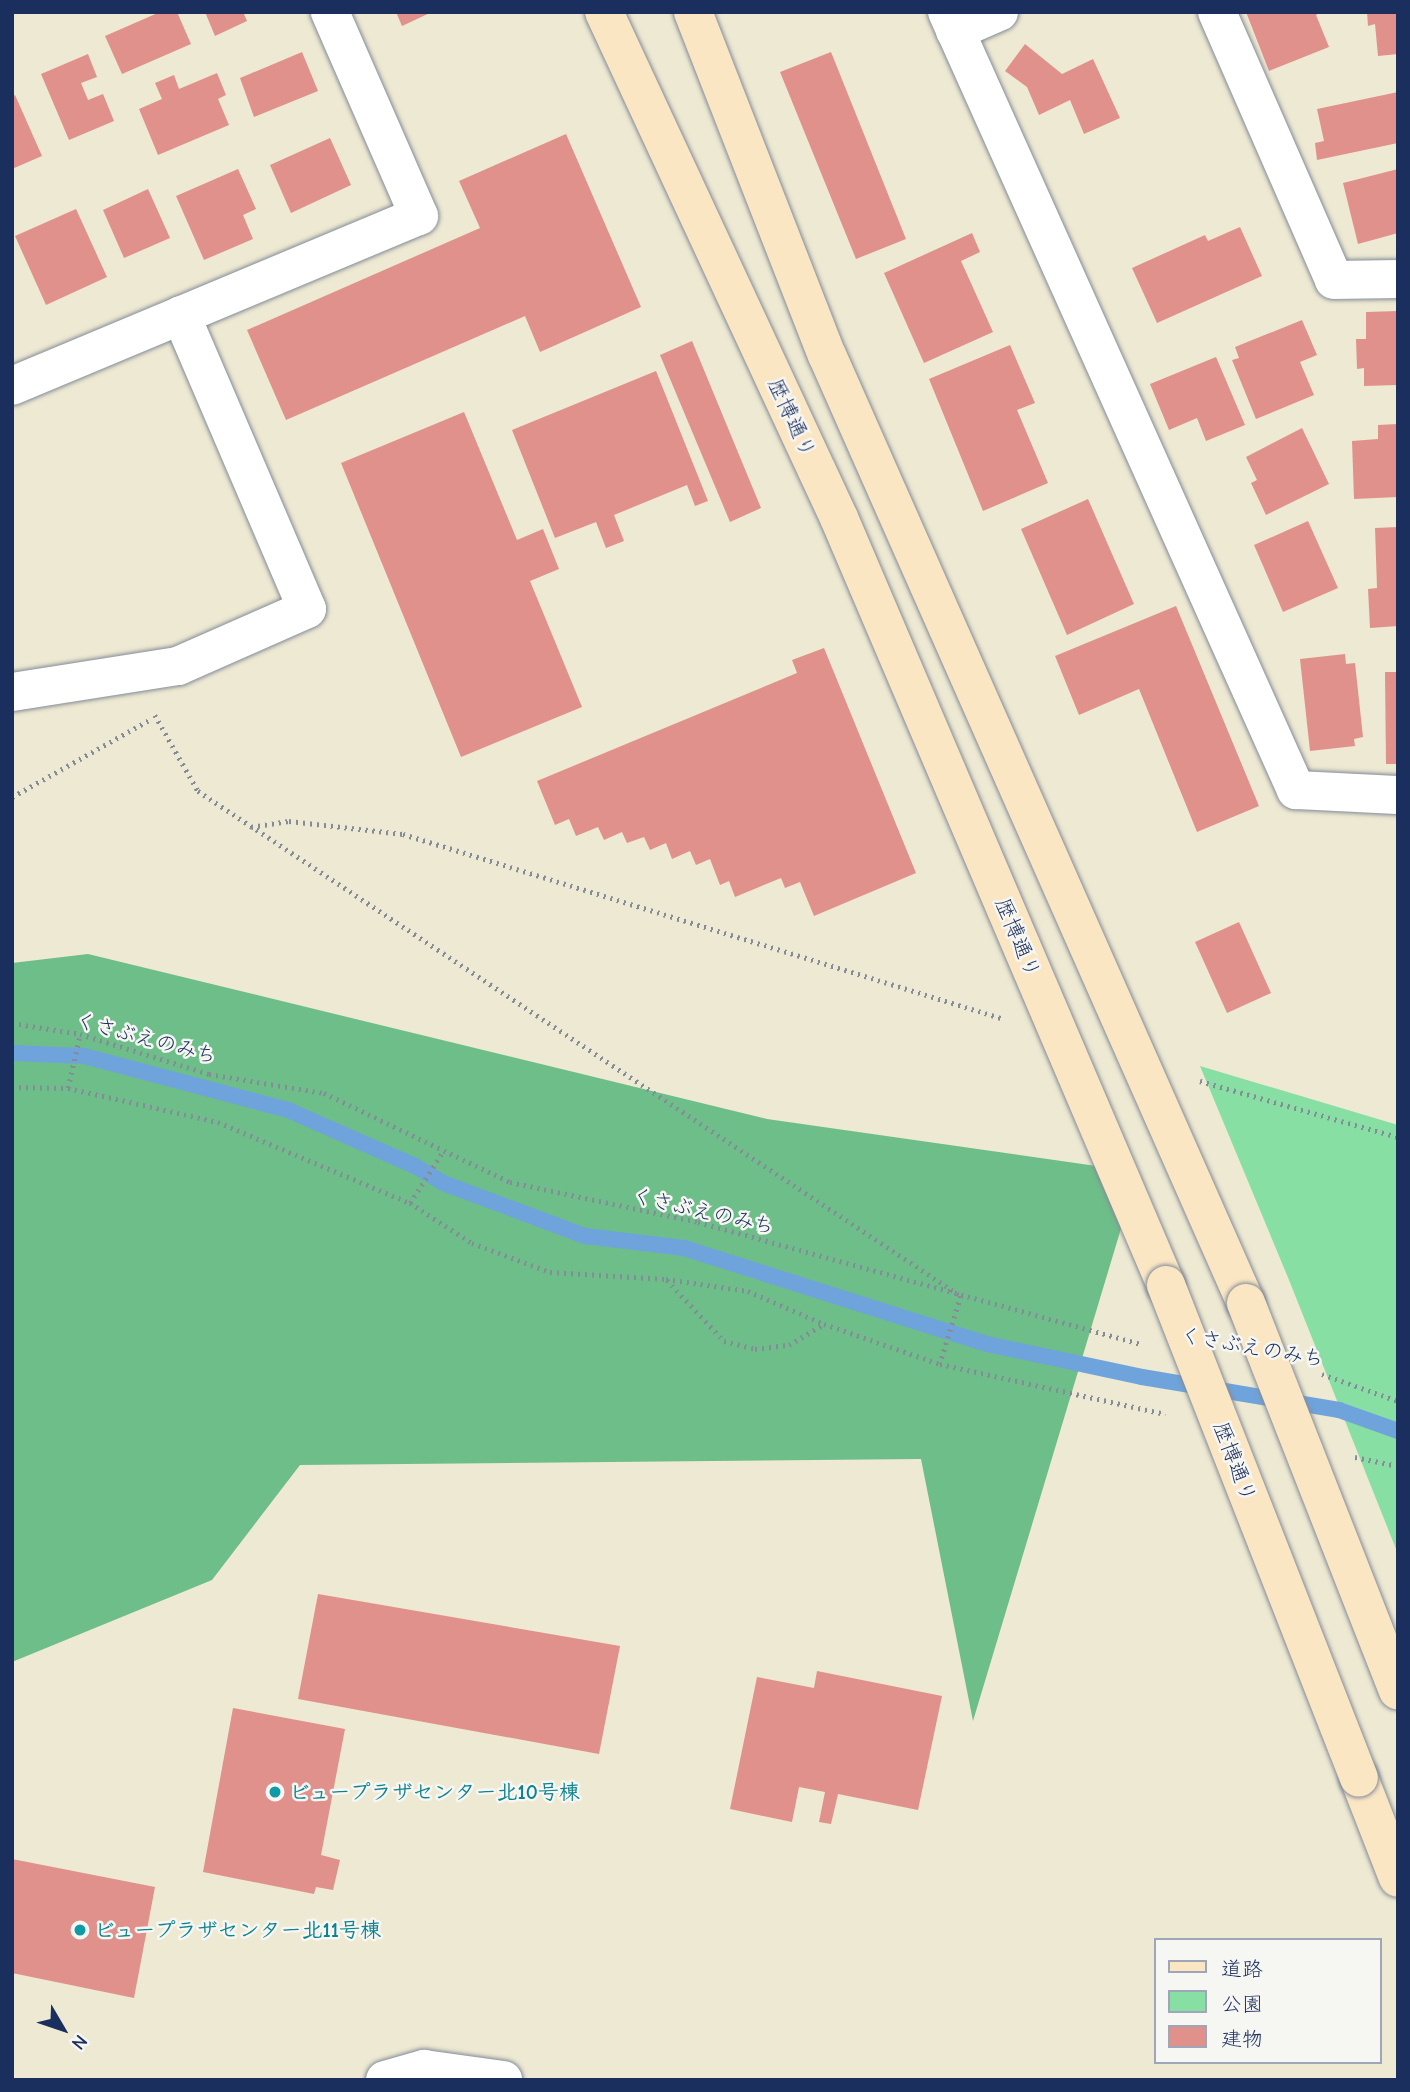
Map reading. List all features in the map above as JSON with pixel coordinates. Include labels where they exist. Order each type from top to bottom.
[{"type":"street","points":[[12,386],[419,216],[330,12]]},
{"type":"street","name":"歴博通り","points":[[604,12],[839,518],[1166,1285],[1398,1878]]},
{"type":"street","points":[[693,12],[827,355],[1246,1303],[1398,1690]]},
{"type":"street","points":[[999,12],[951,22],[1296,790],[1398,795]]},
{"type":"street","points":[[1217,12],[1334,280],[1398,279]]},
{"type":"street","points":[[12,692],[178,666],[307,609],[181,315]]},
{"type":"street","points":[[385,2080],[424,2070],[503,2080]]},
{"type":"path","points":[[131,673],[198,791],[961,1296],[940,1364]]},
{"type":"path","points":[[12,797],[156,716]]},
{"type":"path","points":[[251,827],[289,821],[403,834],[1002,1018]]},
{"type":"path","name":"くさぶえのみち","points":[[12,1023],[80,1034],[209,1074],[324,1093],[442,1153],[510,1182],[698,1222],[961,1296],[1154,1346]]},
{"type":"path","points":[[68,1088],[80,1034]]},
{"type":"path","points":[[1197,1080],[1398,1137]]},
{"type":"path","points":[[12,1087],[68,1088],[218,1122],[410,1203],[472,1243],[550,1272],[666,1279],[748,1291],[824,1324],[940,1364],[1169,1415]]},
{"type":"path","points":[[410,1203],[442,1153]]},
{"type":"path","points":[[666,1279],[724,1341],[755,1349],[789,1345],[824,1324]]},
{"type":"path","name":"くさぶえのみち","points":[[1315,1373],[1398,1401]]},
{"type":"path","points":[[1344,1454],[1398,1466]]},
{"type":"green space","points":[[88,954],[767,1119],[1138,1172],[973,1721],[921,1459],[300,1465],[212,1580],[12,1662],[12,963]]},
{"type":"green space","points":[[1200,1066],[1398,1125],[1398,1554],[1289,1280]]},
{"type":"building","points":[[160,12],[177,12],[191,44],[122,74],[105,36]]},
{"type":"building","points":[[205,12],[243,12],[247,21],[215,36]]},
{"type":"building","points":[[396,12],[432,12],[402,26]]},
{"type":"building","points":[[1246,12],[1321,12],[1316,15],[1329,47],[1269,71]]},
{"type":"building","points":[[1367,12],[1398,12],[1398,54],[1378,56],[1375,24],[1368,26]]},
{"type":"building","points":[[1025,44],[1062,74],[1093,59],[1120,118],[1084,134],[1070,100],[1039,115],[1027,87],[1005,71]]},
{"type":"building","points":[[302,52],[318,91],[254,117],[240,78]]},
{"type":"building","points":[[831,52],[906,239],[856,259],[780,72]]},
{"type":"building","points":[[88,54],[97,77],[81,83],[88,100],[103,94],[114,121],[69,140],[41,74]]},
{"type":"building","points":[[217,73],[226,95],[218,99],[229,125],[158,155],[139,109],[162,99],[155,83],[174,75],[179,89]]},
{"type":"building","points":[[1398,92],[1398,143],[1317,160],[1315,143],[1324,141],[1317,109]]},
{"type":"building","points":[[15,95],[42,156],[12,169],[12,97]]},
{"type":"building","points":[[566,134],[641,307],[540,352],[525,316],[286,420],[247,330],[480,228],[459,181]]},
{"type":"building","points":[[330,138],[351,185],[291,213],[270,165]]},
{"type":"building","points":[[238,169],[256,209],[243,215],[253,239],[204,260],[176,196]]},
{"type":"building","points":[[1398,169],[1398,233],[1358,244],[1343,183]]},
{"type":"building","points":[[148,189],[170,238],[124,258],[103,210]]},
{"type":"building","points":[[76,209],[107,277],[46,305],[15,236]]},
{"type":"building","points":[[1240,227],[1262,276],[1157,323],[1132,268],[1205,235],[1208,241]]},
{"type":"building","points":[[972,233],[980,252],[961,261],[993,332],[924,363],[884,273]]},
{"type":"building","points":[[1398,311],[1398,385],[1364,386],[1364,368],[1357,369],[1356,339],[1366,339],[1366,312]]},
{"type":"building","points":[[1302,320],[1317,355],[1300,362],[1314,395],[1256,419],[1232,360],[1239,358],[1235,347]]},
{"type":"building","points":[[692,341],[761,508],[730,522],[660,355]]},
{"type":"building","points":[[1010,345],[1035,403],[1017,410],[1048,483],[983,511],[929,379]]},
{"type":"building","points":[[1216,357],[1245,425],[1206,441],[1197,418],[1169,430],[1150,384]]},
{"type":"building","points":[[656,371],[708,501],[695,506],[687,485],[614,515],[624,541],[606,548],[596,522],[555,538],[512,430]]},
{"type":"building","points":[[464,412],[517,540],[543,529],[559,569],[530,581],[582,707],[461,757],[341,463]]},
{"type":"building","points":[[1398,424],[1398,497],[1354,499],[1352,441],[1378,439],[1378,425]]},
{"type":"building","points":[[1302,428],[1329,484],[1266,515],[1251,483],[1257,480],[1246,457]]},
{"type":"building","points":[[1088,499],[1134,604],[1067,635],[1021,529]]},
{"type":"building","points":[[1308,521],[1338,588],[1283,612],[1254,545]]},
{"type":"building","points":[[1398,527],[1398,626],[1370,628],[1368,589],[1377,588],[1375,528]]},
{"type":"building","points":[[1176,606],[1259,806],[1197,832],[1139,689],[1079,715],[1055,656]]},
{"type":"building","points":[[824,648],[916,873],[814,916],[800,882],[785,888],[781,878],[735,897],[729,881],[720,885],[710,859],[696,865],[690,851],[672,859],[666,843],[650,850],[644,837],[627,843],[622,832],[604,840],[598,827],[576,836],[569,819],[555,825],[537,781],[797,673],[792,660]]},
{"type":"building","points":[[1345,654],[1346,664],[1355,663],[1363,737],[1354,739],[1355,746],[1310,751],[1300,659]]},
{"type":"building","points":[[1385,672],[1398,672],[1398,764],[1386,764]]},
{"type":"building","points":[[1239,922],[1271,993],[1227,1013],[1195,942]]},
{"type":"building","points":[[318,1594],[620,1646],[599,1754],[298,1699]]},
{"type":"building","points":[[817,1671],[942,1696],[918,1810],[838,1794],[831,1824],[819,1822],[825,1792],[799,1787],[792,1822],[730,1809],[757,1677],[814,1688]]},
{"type":"building","name":"ビュープラザセンター北10号棟","points":[[233,1708],[345,1729],[321,1855],[340,1860],[333,1890],[316,1887],[314,1894],[203,1872]]},
{"type":"building","name":"ビュープラザセンター北11号棟","points":[[12,1859],[155,1887],[134,1998],[12,1973]]},
{"type":"waterway","points":[[12,1053],[84,1056],[288,1110],[415,1166],[443,1183],[585,1236],[684,1248],[987,1344],[1142,1377],[1339,1410],[1398,1431]]},
{"type":"place","name":"ビュープラザセンター北10号棟","points":[[275,1792]]},
{"type":"place","name":"ビュープラザセンター北11号棟","points":[[80,1930]]}]
